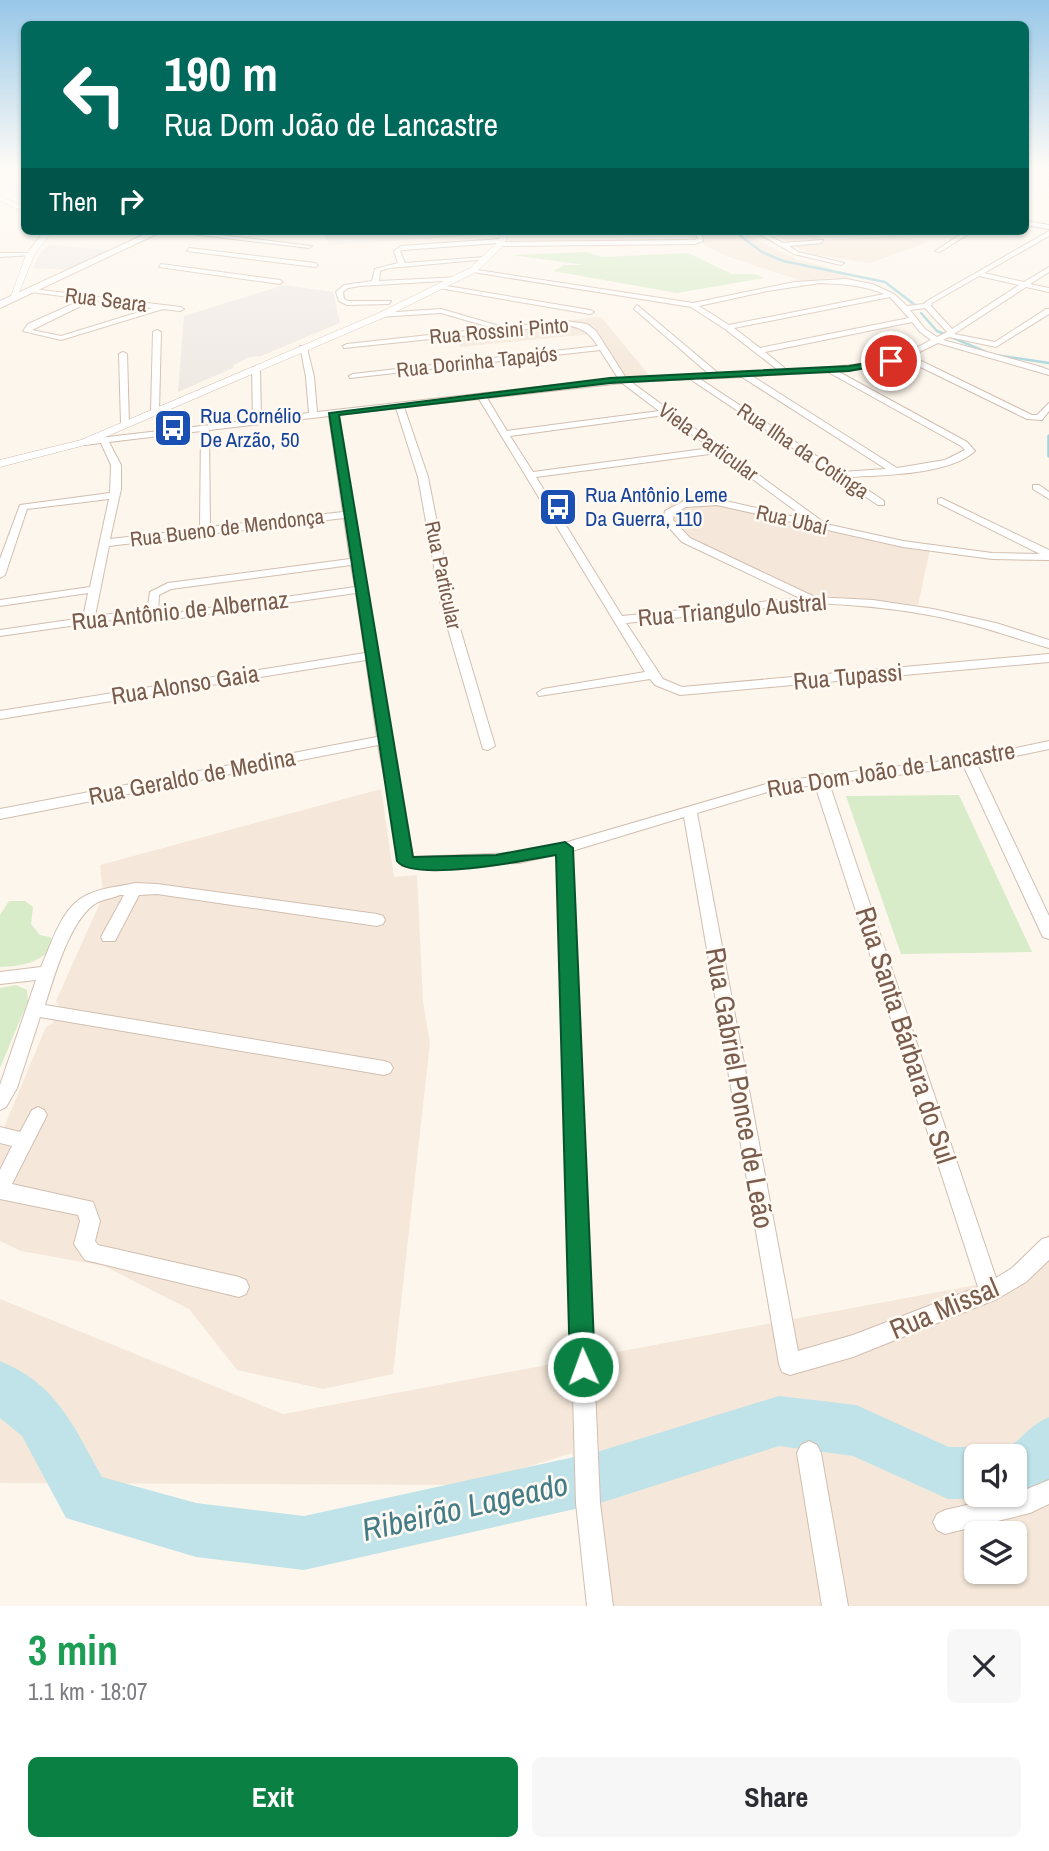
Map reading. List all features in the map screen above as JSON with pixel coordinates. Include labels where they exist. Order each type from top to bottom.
[{"type":"main road","points":[[0,305],[136,242]]},
{"type":"street","points":[[12,300],[30,255],[40,242]]},
{"type":"street","points":[[180,255],[205,242]]},
{"type":"street","points":[[272,242],[309,246]]},
{"type":"street","points":[[402,264],[397,251],[401,248],[469,242]]},
{"type":"street","points":[[85,443],[441,287],[473,270],[499,242]]},
{"type":"street","points":[[512,242],[695,242]]},
{"type":"street","points":[[775,242],[809,257],[841,263]]},
{"type":"street","points":[[780,245],[811,242]]},
{"type":"street","points":[[938,251],[952,242]]},
{"type":"street","points":[[904,309],[927,306],[929,302],[1034,242]]},
{"type":"street","points":[[0,248],[12,255]]},
{"type":"street","points":[[189,250],[315,265]]},
{"type":"street","points":[[809,257],[839,254]]},
{"type":"street","points":[[0,255],[30,255]]},
{"type":"street","points":[[375,283],[377,270],[402,264],[485,259]]},
{"type":"street","points":[[171,260],[161,266],[280,282]]},
{"type":"street","points":[[0,464],[104,440],[398,404],[623,380],[829,370],[879,364],[905,356],[943,335],[1049,269]]},
{"type":"street","points":[[473,270],[692,305],[827,281],[863,283],[892,295],[923,332],[994,345],[1049,311]]},
{"type":"street","points":[[978,274],[1049,290]]},
{"type":"street","points":[[389,302],[351,304],[341,300],[339,292],[343,288],[375,283],[459,278]]},
{"type":"street","points":[[441,287],[590,312]]},
{"type":"street","name":"Rua Seara","points":[[33,291],[180,309]]},
{"type":"street","points":[[728,327],[892,295]]},
{"type":"street","points":[[92,298],[31,326],[27,331],[61,338],[162,307]]},
{"type":"street","points":[[692,305],[728,327],[785,372]]},
{"type":"street","points":[[927,306],[943,335],[1049,373]]},
{"type":"street","points":[[637,307],[715,375]]},
{"type":"street","points":[[382,315],[441,311],[505,330]]},
{"type":"street","points":[[759,351],[912,320]]},
{"type":"street","name":"Rua Rossini Pinto","points":[[347,346],[575,324],[593,333],[623,380]]},
{"type":"street","points":[[155,411],[157,332]]},
{"type":"street","points":[[303,348],[310,377],[313,415]]},
{"type":"street","name":"Rua Dorinha Tapajós","points":[[353,376],[602,348]]},
{"type":"street","points":[[123,354],[125,424]]},
{"type":"street","points":[[905,356],[1033,418],[1040,417],[1049,407]]},
{"type":"street","points":[[256,368],[257,422]]},
{"type":"street","points":[[829,370],[964,444],[970,451],[965,456],[936,464],[894,471],[841,475]]},
{"type":"street","points":[[743,374],[894,471]]},
{"type":"street","name":"Rua Ilha da Cotinga","points":[[690,376],[881,503]]},
{"type":"street","name":"Viela Particular","points":[[623,380],[828,529]]},
{"type":"street","points":[[481,395],[652,675],[543,693]]},
{"type":"street","name":"Rua Particular","points":[[398,404],[423,477],[447,605],[488,746]]},
{"type":"street","points":[[384,406],[390,416],[403,419]]},
{"type":"street","points":[[505,434],[668,412]]},
{"type":"street","points":[[333,413],[384,740]]},
{"type":"street","points":[[205,428],[205,530]]},
{"type":"street","points":[[88,620],[115,495],[116,465],[104,440]]},
{"type":"street","points":[[531,475],[720,450]]},
{"type":"street","points":[[1035,487],[1049,495]]},
{"type":"street","points":[[0,575],[23,507],[115,495]]},
{"type":"street","points":[[941,501],[1049,556]]},
{"type":"street","name":"Rua Ubaí","points":[[813,600],[686,540],[668,521],[669,513],[684,504],[717,502],[828,529],[979,554],[1049,556]]},
{"type":"street","name":"Rua Bueno de Mendonça","points":[[105,543],[349,514]]},
{"type":"street","points":[[152,614],[154,594],[168,586],[356,561]]},
{"type":"street","points":[[0,603],[96,589]]},
{"type":"street","name":"Rua Antônio de Albernaz","points":[[0,633],[88,620],[152,614],[181,615],[361,589]]},
{"type":"street","name":"Rua Triangulo Austral","points":[[620,620],[813,600],[926,610],[984,623],[1049,644]]},
{"type":"street","name":"Rua Alonso Gaia","points":[[0,715],[370,656]]},
{"type":"street","name":"Rua Tupassi","points":[[652,675],[666,687],[680,691],[1049,657]]},
{"type":"street","name":"Rua Geraldo de Medina","points":[[0,814],[384,740]]},
{"type":"street","name":"Rua Dom João de Lancastre","points":[[384,740],[407,862],[496,860],[565,848],[773,786],[820,778],[969,762],[1049,745]]},
{"type":"street","points":[[969,762],[1049,933]]},
{"type":"street","name":"Rua Santa Bárbara do Sul","points":[[820,778],[990,1292]]},
{"type":"street","name":"Rua Gabriel Ponce de Leão","points":[[690,811],[791,1369],[829,1353]]},
{"type":"street","points":[[565,848],[588,1503],[600,1606]]},
{"type":"street","points":[[109,937],[135,888]]},
{"type":"street","points":[[0,1102],[8,1088],[47,973],[73,915],[79,908],[103,894],[135,888],[377,920]]},
{"type":"street","points":[[0,978],[47,973]]},
{"type":"street","points":[[36,1010],[384,1068]]},
{"type":"street","points":[[38,1115],[0,1189],[86,1208],[90,1221],[85,1244],[92,1252],[239,1287]]},
{"type":"street","points":[[0,1135],[24,1142]]},
{"type":"street","name":"Rua Missal","points":[[829,1353],[990,1292],[1019,1275],[1049,1246]]},
{"type":"street","points":[[809,1453],[835,1606]]},
{"type":"street","points":[[945,1522],[1030,1501],[1049,1492]]},
{"type":"shaded area","points":[[328,242],[376,242],[329,245]]},
{"type":"shaded area","points":[[699,242],[761,242],[796,259],[826,267],[856,280],[829,278],[805,282],[723,255]]},
{"type":"shaded area","points":[[787,242],[929,242],[870,263],[810,254]]},
{"type":"shaded area","points":[[49,245],[111,250],[70,270],[33,268],[40,253]]},
{"type":"shaded area","points":[[284,285],[333,292],[340,323],[261,356],[249,357],[233,368],[178,392],[184,316]]},
{"type":"shaded area","points":[[601,317],[649,375],[619,377],[591,334],[460,347],[457,332]]},
{"type":"shaded area","points":[[690,497],[855,534],[931,545],[918,605],[806,594],[680,535],[663,517],[670,503]]},
{"type":"shaded area","points":[[381,789],[394,877],[417,875],[423,1002],[430,1043],[393,1374],[323,1389],[237,1370],[189,1309],[104,1266],[21,1251],[0,1241],[0,1137],[46,1027],[52,1024],[60,1009],[56,1001],[99,905],[103,893],[100,865]]},
{"type":"shaded area","points":[[1049,1234],[1049,1606],[589,1606],[572,1453],[470,1485],[0,1483],[0,1299],[283,1414],[1003,1280]]},
{"type":"green space","points":[[586,252],[603,257],[688,253],[732,274],[754,274],[764,278],[677,293],[553,271],[564,265],[585,265],[511,255]]},
{"type":"green space","points":[[959,795],[1032,952],[901,954],[846,796]]},
{"type":"green space","points":[[9,901],[25,901],[33,907],[31,924],[40,935],[50,937],[54,944],[44,955],[31,962],[0,967],[0,915]]},
{"type":"green space","points":[[16,985],[27,990],[28,1001],[0,1068],[0,988]]},
{"type":"waterway","points":[[749,242],[762,252],[783,261],[885,282],[915,305]]},
{"type":"waterway","points":[[921,313],[937,331],[986,352]]},
{"type":"waterway","points":[[995,355],[1049,363]]},
{"type":"waterway","points":[[1049,436],[1049,456]]},
{"type":"waterway","name":"Ribeirão Lageado","points":[[0,1386],[40,1418],[85,1499],[196,1530],[304,1543],[597,1478],[779,1421],[856,1431],[948,1473],[964,1473]]},
{"type":"waterway","name":"Ribeirão Lageado","points":[[1027,1472],[1049,1443]]},
{"type":"place","name":"Rua Cornélio De Arzão, 50","points":[[173,428]]},
{"type":"place","name":"Rua Antônio Leme Da Guerra, 110","points":[[558,507]]},
{"type":"route","points":[[583,1367],[565,848],[496,860],[412,864],[405,861],[373,677],[333,413],[610,381],[849,369],[891,361]]}]
